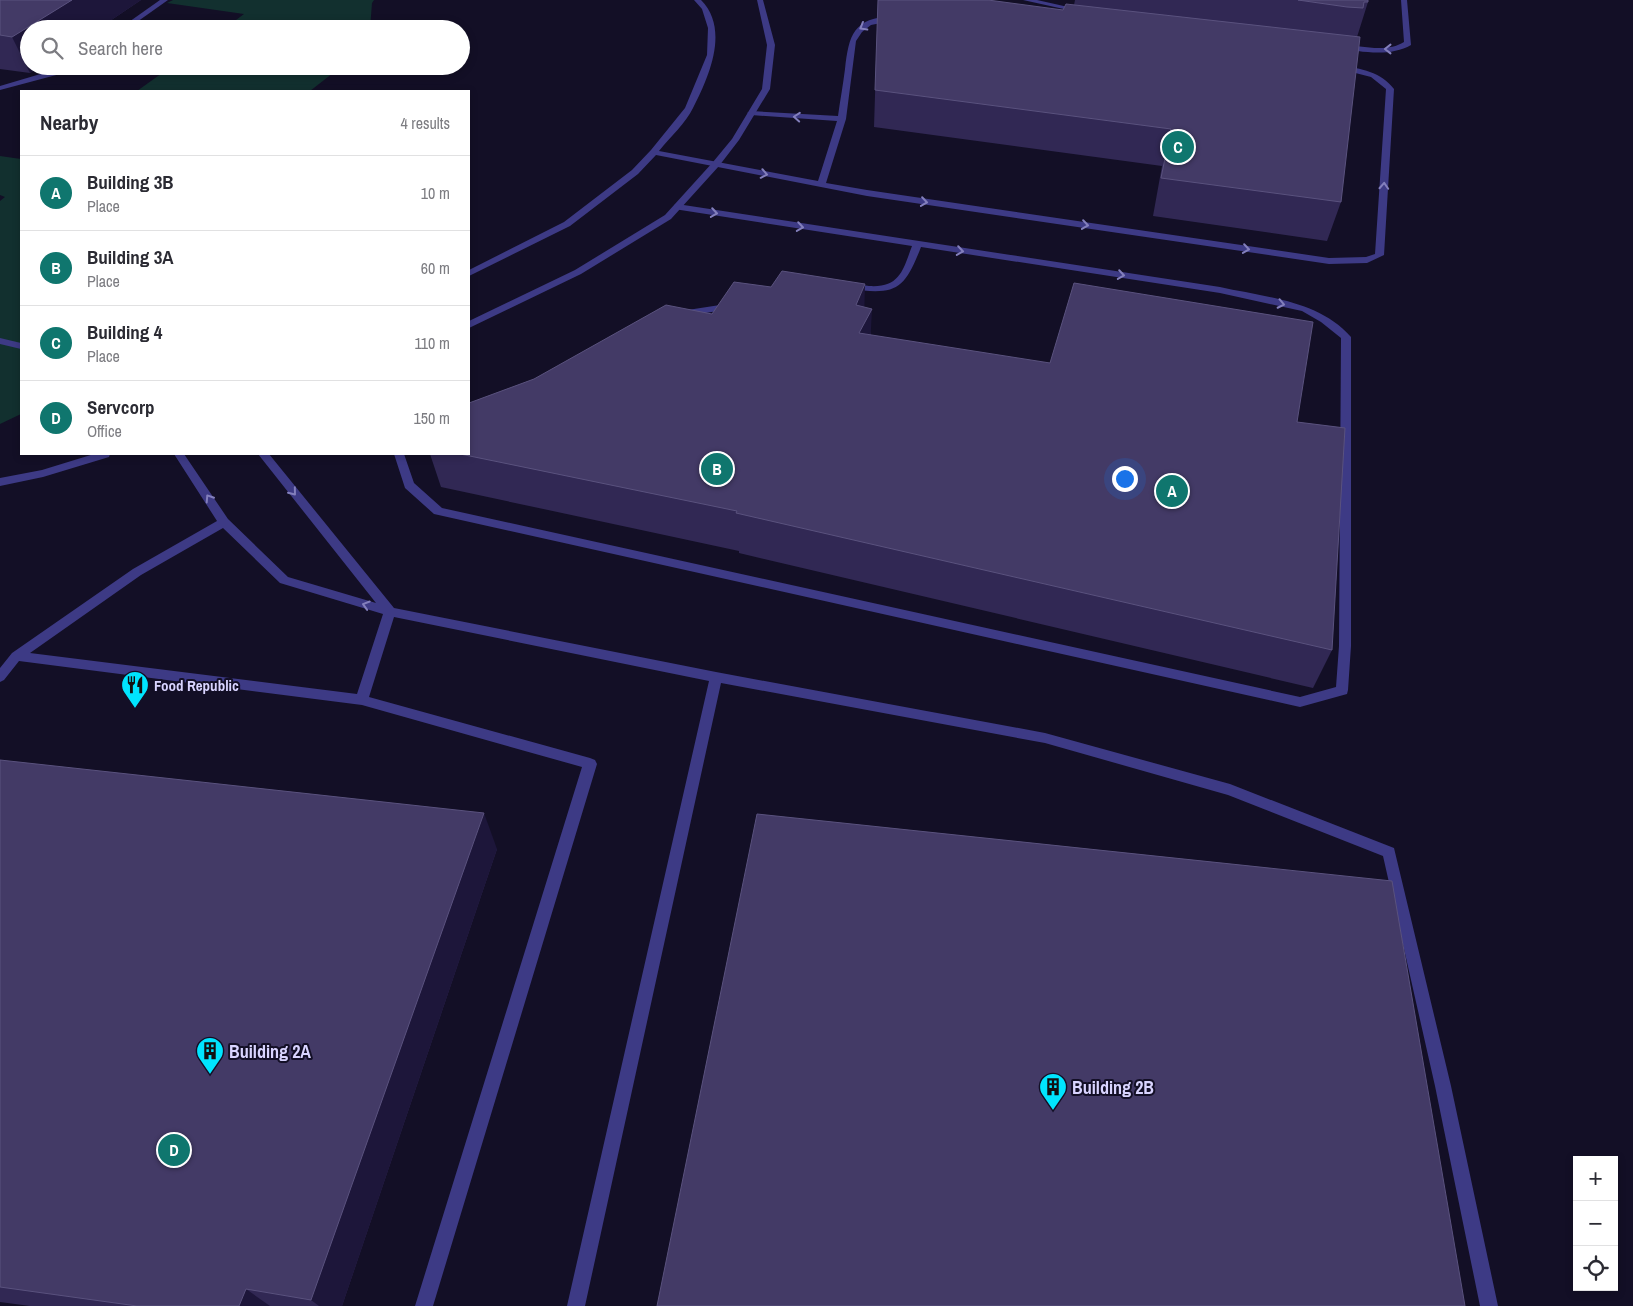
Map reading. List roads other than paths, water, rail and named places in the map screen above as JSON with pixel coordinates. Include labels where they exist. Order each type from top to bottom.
[{"type":"street","points":[[135,20],[165,0]]},
{"type":"street","points":[[470,273],[566,224],[635,172],[654,152],[689,109],[711,55],[712,28],[705,8],[697,0]]},
{"type":"street","points":[[470,325],[578,272],[668,217],[716,164],[735,140],[766,89],[771,45],[760,0]]},
{"type":"street","points":[[1026,0],[1094,13]]},
{"type":"street","points":[[1336,46],[1388,50],[1403,48],[1408,43],[1404,0]]},
{"type":"street","points":[[821,184],[842,120],[852,41],[856,31],[870,23],[886,18],[901,18]]},
{"type":"street","points":[[654,152],[877,195],[1328,261],[1367,260],[1379,254],[1390,89],[1384,80],[1372,74],[1326,66]]},
{"type":"street","points":[[0,88],[46,75]]},
{"type":"street","points":[[751,113],[842,120]]},
{"type":"street","points":[[399,455],[409,485],[438,511],[1300,702],[1342,690],[1345,646],[1346,336],[1324,320],[1305,309],[1230,292],[677,207]]},
{"type":"street","points":[[841,285],[874,289],[890,286],[902,279],[917,245]]},
{"type":"street","points":[[669,316],[741,305]]},
{"type":"street","points":[[0,341],[20,346]]},
{"type":"street","points":[[0,482],[43,473],[102,455]]},
{"type":"street","points":[[180,455],[224,522],[284,580],[390,612],[716,677],[1045,738],[1230,790],[1389,852],[1443,1086],[1489,1306]]},
{"type":"street","points":[[263,455],[390,612]]},
{"type":"street","points":[[0,677],[16,656],[137,572],[224,522]]},
{"type":"street","points":[[362,700],[390,612]]},
{"type":"street","points":[[16,656],[362,700],[590,764],[424,1306]]},
{"type":"street","points":[[576,1306],[716,677]]},
{"type":"place","name":"Building 4","points":[[1178,147]]},
{"type":"place","name":"Building 3A","points":[[717,469]]},
{"type":"place","name":"Building 3B","points":[[1172,491]]},
{"type":"place","name":"Food Republic","points":[[135,709]]},
{"type":"place","name":"Building 2A","points":[[210,1075]]},
{"type":"place","name":"Building 2B","points":[[1053,1111]]},
{"type":"place","name":"Servcorp","points":[[174,1150]]}]
